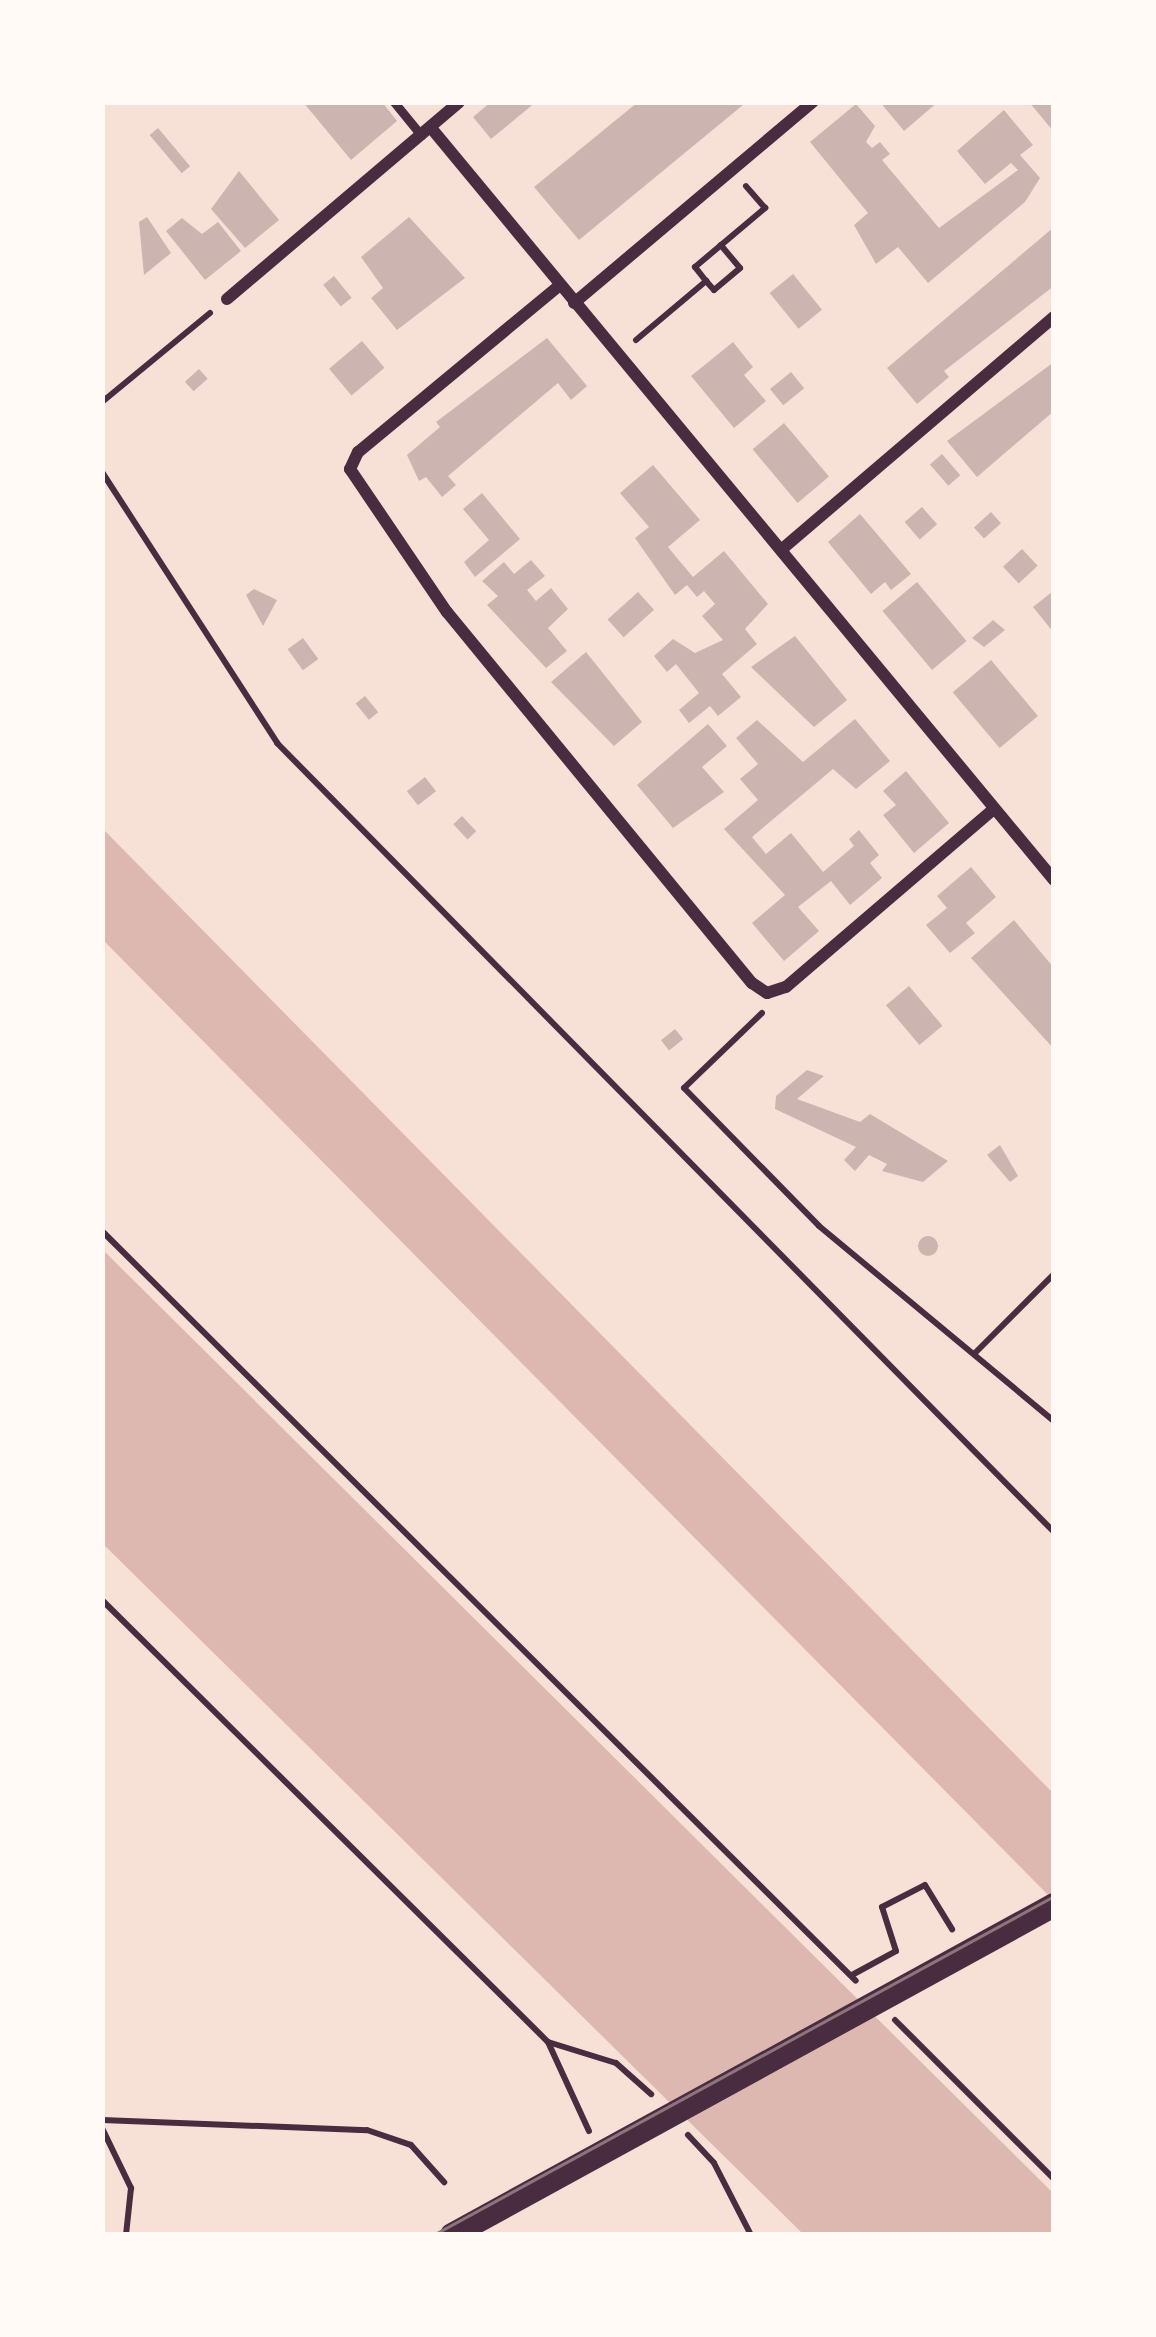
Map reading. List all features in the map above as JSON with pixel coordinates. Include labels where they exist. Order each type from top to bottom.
[{"type":"main road","points":[[451,2234],[1054,1905]]},
{"type":"street","points":[[227,299],[459,102]]},
{"type":"street","points":[[574,303],[813,102]]},
{"type":"street","points":[[427,133],[560,285],[1054,880]]},
{"type":"street","points":[[560,285],[358,452],[350,469],[447,612],[767,993],[786,987],[994,809]]},
{"type":"street","points":[[781,550],[1054,317]]},
{"type":"lane","points":[[394,102],[427,133]]},
{"type":"path","points":[[721,245],[740,268],[714,290],[695,267],[721,245],[765,208],[732,170]]},
{"type":"path","points":[[636,340],[706,280]]},
{"type":"path","points":[[102,402],[227,299]]},
{"type":"path","points":[[102,472],[277,743],[1054,1532]]},
{"type":"path","points":[[767,993],[759,1023],[684,1088],[819,1226],[1054,1421]]},
{"type":"path","points":[[102,1231],[867,1993]]},
{"type":"path","points":[[974,1354],[1053,1275]]},
{"type":"path","points":[[102,1600],[548,2042],[577,2109]]},
{"type":"path","points":[[850,1976],[896,1951],[882,1907],[925,1885],[967,1952]]},
{"type":"path","points":[[884,2010],[1054,2179]]},
{"type":"path","points":[[548,2042],[630,2071],[658,2102]]},
{"type":"path","points":[[672,2117],[714,2163],[752,2235]]},
{"type":"path","points":[[126,2235],[130,2188],[102,2124],[367,2130],[411,2146],[444,2182]]},
{"type":"shaded area","points":[[102,828],[1054,1794],[1054,1901],[102,939]]},
{"type":"shaded area","points":[[102,1249],[1054,2194],[1054,2235],[804,2235],[102,1543]]},
{"type":"building","points":[[303,102],[382,102],[397,121],[351,160]]},
{"type":"building","points":[[491,102],[536,102],[491,139],[473,117]]},
{"type":"building","points":[[638,102],[743,105],[579,240],[534,187]]},
{"type":"building","points":[[880,102],[938,102],[904,131]]},
{"type":"building","points":[[1029,102],[1054,102],[1054,132]]},
{"type":"building","points":[[856,104],[875,126],[866,142],[872,148],[880,142],[890,154],[882,160],[939,228],[1018,170],[1011,163],[985,184],[957,151],[1004,110],[1033,145],[1020,155],[1040,178],[1025,202],[928,283],[898,247],[876,264],[854,225],[868,213],[810,142]]},
{"type":"building","points":[[158,128],[190,166],[182,173],[150,135]]},
{"type":"building","points":[[239,171],[279,220],[245,248],[211,209]]},
{"type":"building","points":[[147,217],[171,253],[144,275],[139,222]]},
{"type":"building","points":[[409,217],[465,278],[397,330],[371,298],[383,288],[361,257]]},
{"type":"building","points":[[182,218],[202,234],[218,222],[241,251],[205,280],[166,231]]},
{"type":"building","points":[[1054,227],[1054,286],[944,371],[949,377],[917,404],[887,368]]},
{"type":"building","points":[[793,274],[822,310],[799,329],[770,293]]},
{"type":"building","points":[[334,276],[352,298],[341,307],[323,285]]},
{"type":"building","points":[[547,338],[587,386],[571,400],[558,383],[448,476],[456,485],[442,497],[426,477],[419,481],[407,455],[440,427],[436,422]]},
{"type":"building","points":[[362,341],[384,368],[352,395],[329,369]]},
{"type":"building","points":[[733,342],[753,367],[744,375],[766,401],[734,428],[691,376]]},
{"type":"building","points":[[1054,362],[1054,411],[977,477],[947,441]]},
{"type":"building","points":[[199,369],[208,379],[194,391],[185,382]]},
{"type":"building","points":[[791,372],[804,388],[783,405],[770,389]]},
{"type":"building","points":[[784,423],[829,477],[798,503],[753,449]]},
{"type":"building","points":[[942,454],[960,475],[948,486],[930,464]]},
{"type":"building","points":[[653,465],[700,520],[668,547],[677,558],[693,577],[724,551],[768,604],[745,629],[757,644],[722,674],[741,697],[718,716],[710,706],[689,723],[679,710],[699,693],[676,664],[667,672],[654,656],[673,639],[695,653],[723,640],[702,616],[715,604],[704,591],[697,597],[687,585],[675,595],[635,538],[649,527],[620,493]]},
{"type":"building","points":[[482,493],[520,539],[475,577],[464,562],[489,540],[463,509]]},
{"type":"building","points":[[922,507],[937,524],[920,539],[905,522]]},
{"type":"building","points":[[991,512],[1001,523],[984,539],[974,527]]},
{"type":"building","points":[[860,514],[911,574],[891,590],[885,582],[871,594],[828,542]]},
{"type":"building","points":[[1022,549],[1038,566],[1019,584],[1003,567]]},
{"type":"building","points":[[531,560],[545,576],[527,590],[536,601],[551,588],[568,609],[548,628],[567,651],[546,668],[487,605],[498,596],[482,581],[504,562],[514,574]]},
{"type":"building","points":[[917,582],[966,641],[932,670],[883,611]]},
{"type":"building","points":[[254,589],[277,600],[263,626],[246,595]]},
{"type":"building","points":[[638,592],[654,610],[624,637],[608,619]]},
{"type":"building","points":[[1054,594],[1054,633],[1033,607]]},
{"type":"building","points":[[993,620],[1005,630],[984,647],[972,638]]},
{"type":"building","points":[[795,636],[847,700],[814,727],[751,667]]},
{"type":"building","points":[[303,638],[318,659],[303,670],[288,649]]},
{"type":"building","points":[[586,652],[642,722],[614,746],[551,682]]},
{"type":"building","points":[[991,660],[1038,716],[1000,748],[953,692]]},
{"type":"building","points":[[365,696],[378,712],[369,720],[356,704]]},
{"type":"building","points":[[855,719],[890,761],[856,789],[833,769],[752,837],[766,854],[791,833],[823,872],[854,846],[849,839],[859,830],[879,855],[870,863],[882,878],[850,905],[831,881],[798,907],[819,931],[784,961],[752,923],[785,895],[724,829],[758,800],[740,779],[758,764],[736,738],[757,720],[803,762]]},
{"type":"building","points":[[708,724],[727,746],[702,767],[724,792],[673,828],[637,785]]},
{"type":"building","points":[[906,771],[949,823],[914,853],[883,815],[896,805],[883,791]]},
{"type":"building","points":[[425,777],[436,791],[418,805],[407,791]]},
{"type":"building","points":[[462,816],[476,831],[468,840],[453,824]]},
{"type":"building","points":[[971,867],[996,897],[966,923],[975,933],[950,953],[926,925],[947,908],[937,896]]},
{"type":"building","points":[[1014,920],[1054,968],[1054,1049],[971,958]]},
{"type":"building","points":[[909,986],[942,1026],[919,1045],[886,1005]]},
{"type":"building","points":[[675,1029],[683,1039],[669,1050],[661,1040]]},
{"type":"building","points":[[807,1070],[824,1076],[797,1099],[860,1122],[870,1114],[948,1161],[923,1182],[882,1171],[887,1164],[869,1155],[855,1171],[844,1160],[856,1147],[775,1109],[776,1096]]},
{"type":"building","points":[[1000,1145],[1018,1176],[1010,1182],[987,1155]]},
{"type":"building","points":[[928,1236],[938,1246],[928,1256],[918,1246]]},
{"type":"tram line","points":[[433,2235],[1054,1896]]}]
